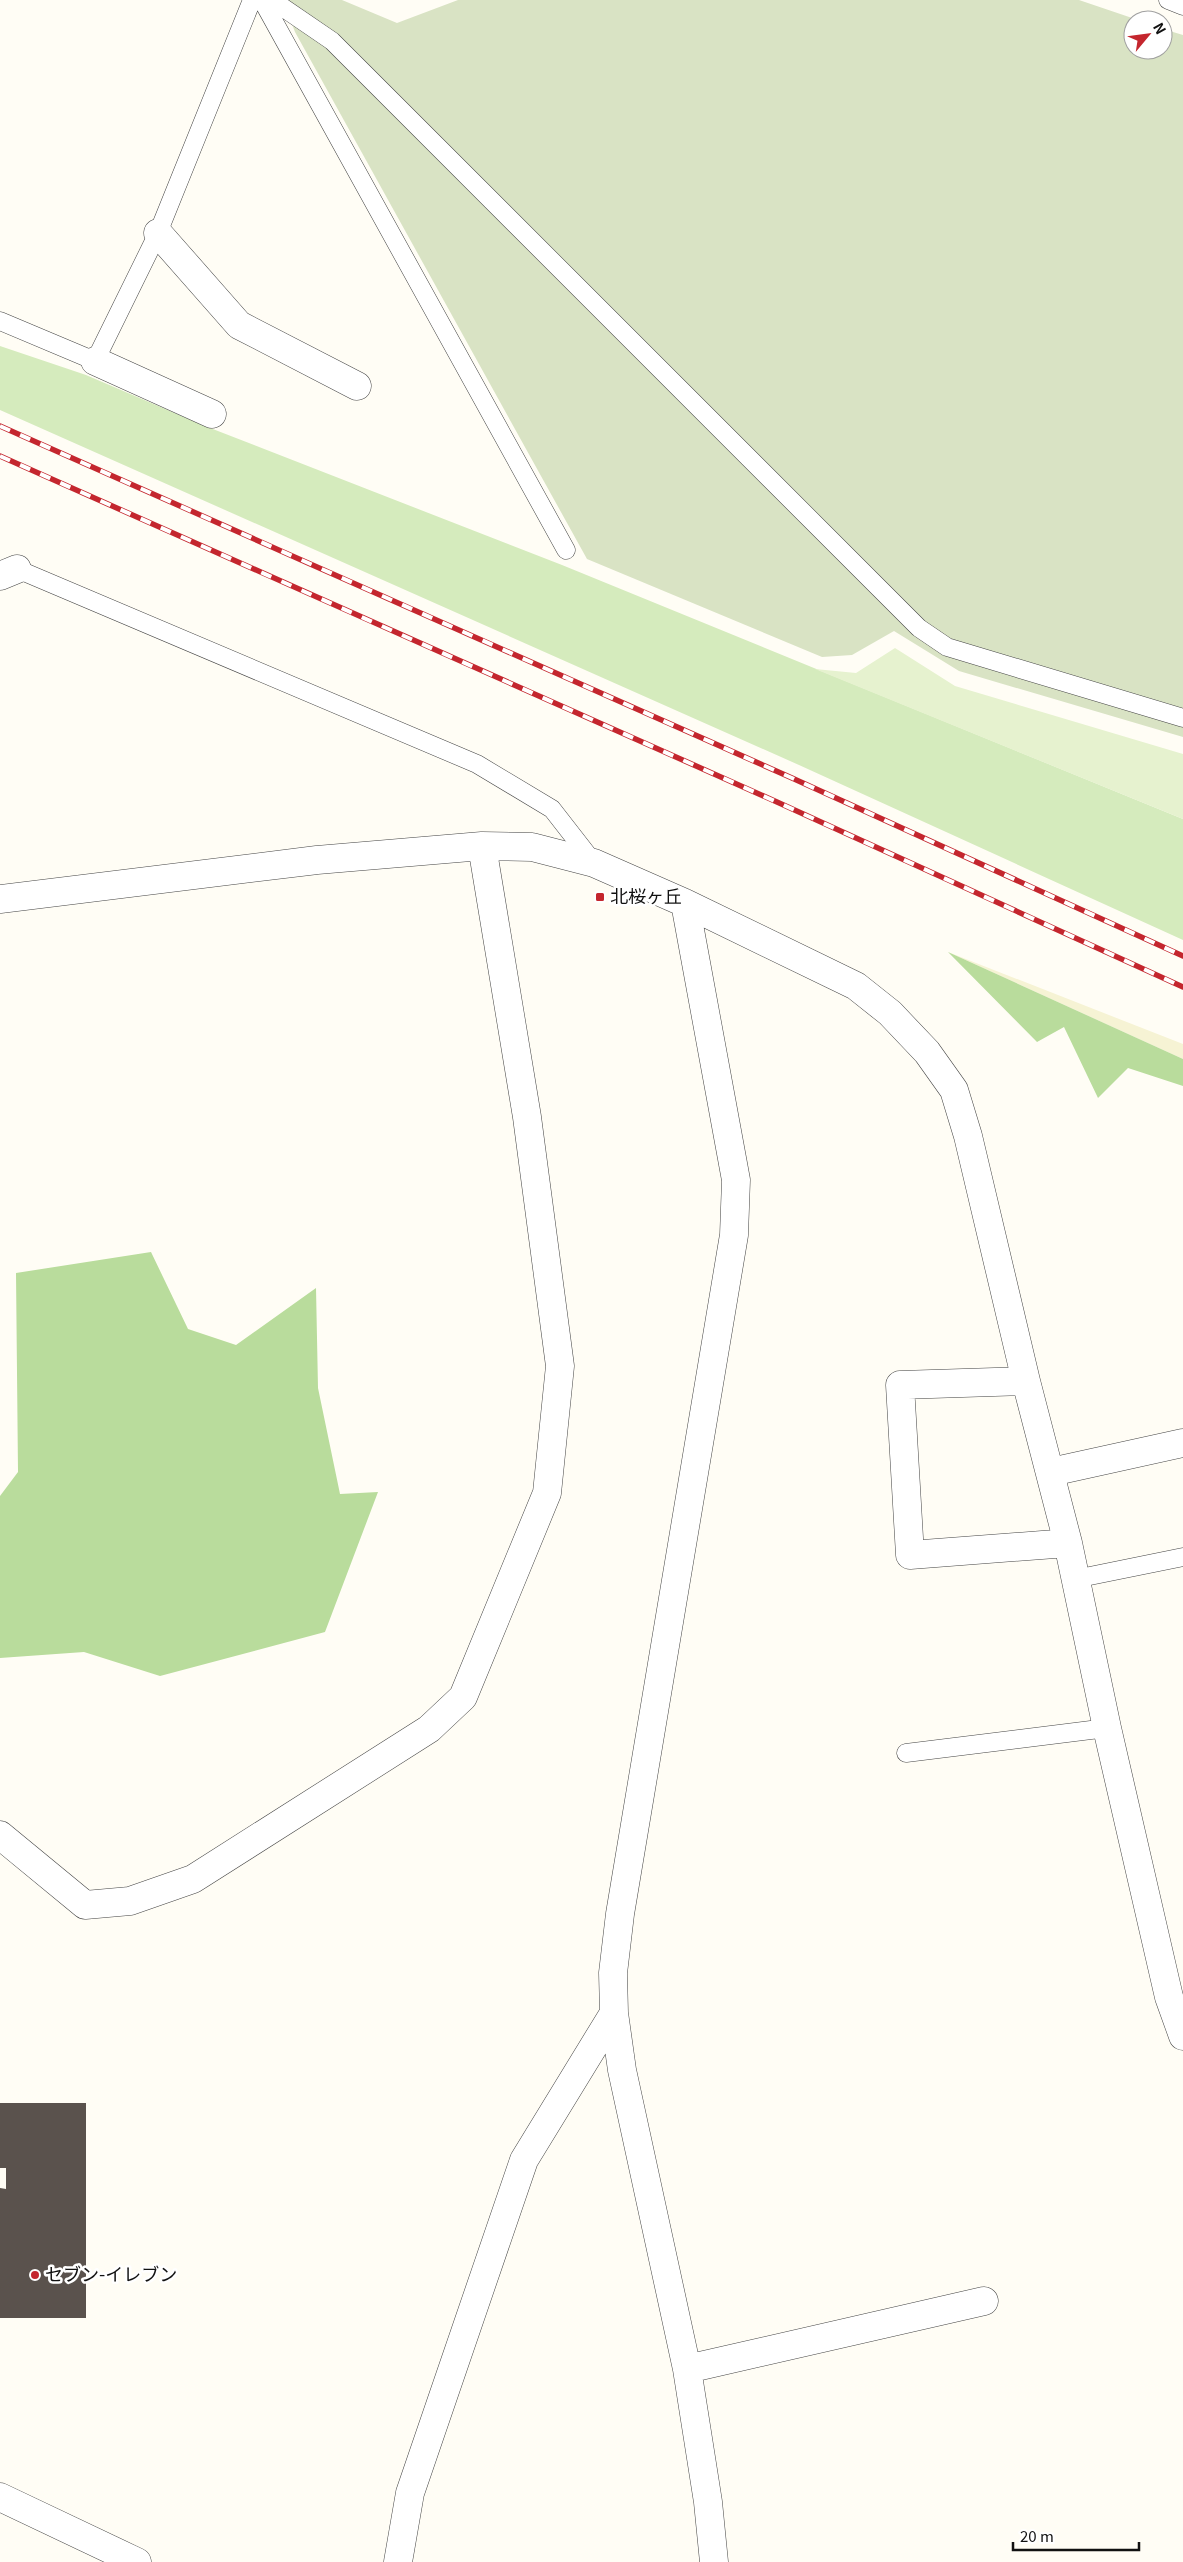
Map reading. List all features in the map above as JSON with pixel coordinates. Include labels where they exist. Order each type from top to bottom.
[{"type":"street","points":[[158,233],[239,325],[357,386]]},
{"type":"street","points":[[95,361],[212,414]]},
{"type":"street","points":[[0,1835],[85,1905],[130,1901],[193,1879],[429,1729],[463,1697],[547,1493],[560,1366],[527,1117],[482,846]]},
{"type":"street","points":[[0,899],[317,860],[482,846],[532,847],[594,863],[686,903],[856,986],[890,1013],[927,1052],[954,1090],[968,1136],[1026,1381],[1052,1472],[1169,1997],[1183,2036]]},
{"type":"street","points":[[686,903],[736,1180],[734,1235],[620,1914],[613,1973],[614,2013],[622,2070],[688,2369],[708,2502],[714,2562]]},
{"type":"street","points":[[1026,1381],[900,1385],[910,1555],[1068,1543]]},
{"type":"street","points":[[1052,1472],[1183,1442]]},
{"type":"street","points":[[398,2562],[410,2493],[524,2160],[614,2013]]},
{"type":"street","points":[[688,2369],[984,2301]]},
{"type":"street","points":[[0,2497],[137,2562]]},
{"type":"lane","points":[[0,321],[95,361],[158,233],[252,0]]},
{"type":"lane","points":[[262,0],[566,550]]},
{"type":"lane","points":[[272,0],[332,41],[919,628],[947,647],[1183,718]]},
{"type":"lane","points":[[1168,0],[1183,6]]},
{"type":"lane","points":[[8,572],[477,764],[552,809],[594,863]]},
{"type":"lane","points":[[1075,1580],[1183,1556]]},
{"type":"lane","points":[[906,1753],[1108,1728]]},
{"type":"shaded area","points":[[948,952],[1183,1044],[1183,1059]]},
{"type":"green space","points":[[283,0],[342,0],[397,23],[458,0],[1079,0],[1123,15],[1123,60],[1173,60],[1173,32],[1183,35],[1183,737],[959,671],[894,631],[852,655],[822,657],[587,559],[295,32]]},
{"type":"green space","points":[[0,346],[86,375],[205,426],[562,565],[1183,819],[1183,940],[799,765],[0,410]]},
{"type":"green space","points":[[895,648],[955,686],[1183,754],[1183,819],[815,669],[856,673]]},
{"type":"green space","points":[[948,952],[1183,1059],[1183,1086],[1128,1068],[1098,1098],[1064,1027],[1037,1042]]},
{"type":"green space","points":[[151,1252],[188,1329],[236,1345],[316,1288],[318,1388],[340,1494],[378,1492],[325,1632],[160,1676],[84,1652],[0,1658],[0,1496],[18,1472],[16,1273]]},
{"type":"building","points":[[0,2103],[86,2103],[86,2318],[0,2318],[0,2188],[6,2189],[6,2168],[0,2168]]},
{"type":"railway","points":[[0,426],[792,778],[1183,956]]},
{"type":"railway","points":[[0,456],[777,802],[1183,987]]},
{"type":"place","name":"北桜ヶ丘","points":[[600,897]]},
{"type":"place","name":"セブン-イレブン","points":[[35,2275]]}]
